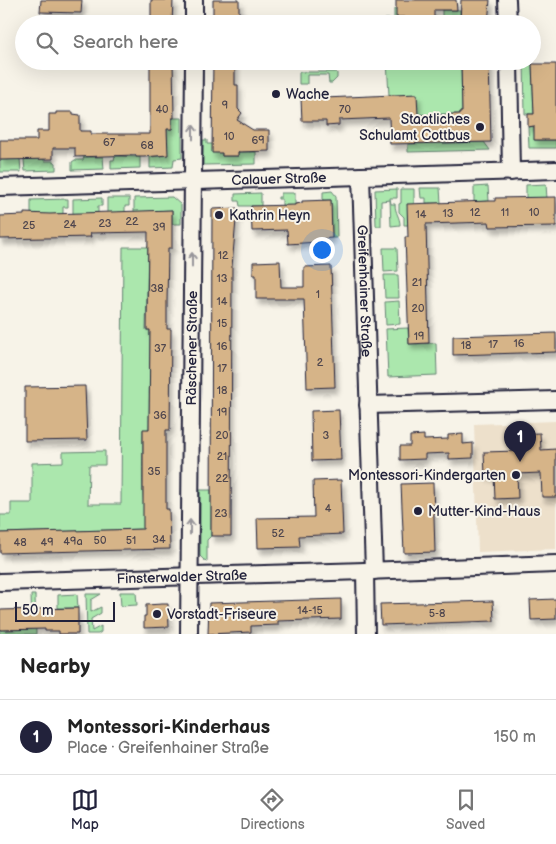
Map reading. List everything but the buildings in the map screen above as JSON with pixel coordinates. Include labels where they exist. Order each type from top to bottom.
[{"type":"street","points":[[194,0],[194,15]]},
{"type":"street","points":[[507,0],[508,15]]},
{"type":"street","name":"Räschener Straße","points":[[190,634],[194,70]]},
{"type":"street","points":[[508,70],[511,172]]},
{"type":"street","name":"Calauer Straße","points":[[0,187],[556,170]]},
{"type":"street","name":"Greifenhainer Straße","points":[[361,176],[368,405],[369,571]]},
{"type":"street","points":[[368,405],[556,400]]},
{"type":"street","name":"Finsterwalder Straße","points":[[0,582],[556,564]]},
{"type":"street","points":[[366,634],[369,571]]},
{"type":"shaded area","name":"Montessori-Kindergarten","points":[[556,421],[556,549],[478,552],[474,424]]},
{"type":"green space","points":[[394,9],[418,9],[418,15],[394,15]]},
{"type":"green space","points":[[442,10],[460,10],[460,15],[442,15]]},
{"type":"green space","points":[[388,70],[461,70],[462,112],[460,114],[418,115],[389,95]]},
{"type":"green space","points":[[524,70],[532,70],[534,114],[525,114]]},
{"type":"green space","points":[[299,72],[335,72],[337,73],[337,78],[332,83],[329,83],[328,75],[307,75],[307,84],[299,84]]},
{"type":"green space","points":[[172,118],[182,118],[182,158],[174,159],[173,167],[150,168],[150,157],[167,155],[167,129],[172,129]]},
{"type":"green space","points":[[534,126],[535,140],[556,140],[556,148],[529,148],[528,127]]},
{"type":"green space","points":[[203,140],[207,140],[207,144],[212,144],[222,153],[222,156],[238,156],[238,152],[256,152],[256,164],[203,165]]},
{"type":"green space","points":[[484,142],[490,150],[408,152],[408,144]]},
{"type":"green space","points":[[115,156],[140,157],[140,168],[111,169],[111,160],[114,160]]},
{"type":"green space","points":[[84,157],[103,157],[104,169],[72,170],[72,162],[83,160]]},
{"type":"green space","points":[[20,159],[21,172],[0,172],[0,160]]},
{"type":"green space","points":[[24,159],[53,161],[56,163],[56,170],[25,171]]},
{"type":"green space","points":[[546,184],[547,199],[526,200],[526,185]]},
{"type":"green space","points":[[488,186],[489,201],[474,202],[474,187]]},
{"type":"green space","points":[[420,188],[440,188],[441,203],[426,203],[426,198],[421,198]]},
{"type":"green space","points":[[397,189],[397,198],[390,198],[391,204],[395,204],[400,225],[391,226],[390,200],[381,201],[381,226],[376,226],[375,190]]},
{"type":"green space","points":[[401,189],[414,189],[414,204],[408,225],[404,225],[404,217],[399,212]]},
{"type":"green space","points":[[332,191],[336,196],[337,238],[332,238],[331,200],[323,200],[323,192]]},
{"type":"green space","points":[[261,193],[261,206],[240,206],[239,201],[235,201],[235,194]]},
{"type":"green space","points":[[281,193],[295,193],[295,207],[282,205],[282,199],[278,199],[278,197],[281,197]]},
{"type":"green space","points":[[172,197],[181,205],[181,224],[172,224],[172,210],[134,212],[134,198]]},
{"type":"green space","points":[[102,198],[102,206],[98,206],[98,213],[73,214],[73,199]]},
{"type":"green space","points":[[107,198],[129,198],[129,206],[125,206],[125,212],[107,213]]},
{"type":"green space","points":[[68,199],[68,207],[63,207],[63,214],[35,215],[31,213],[31,200]]},
{"type":"green space","points":[[123,247],[148,247],[146,330],[150,330],[149,429],[143,430],[142,467],[145,517],[148,529],[0,533],[0,515],[11,515],[11,503],[32,503],[32,463],[63,462],[63,452],[105,451],[105,465],[89,465],[88,504],[121,504]]},
{"type":"green space","points":[[383,248],[397,248],[398,271],[384,272]]},
{"type":"green space","points":[[384,275],[398,275],[399,298],[385,298]]},
{"type":"green space","points":[[399,301],[400,324],[386,325],[385,302]]},
{"type":"green space","points":[[408,328],[409,344],[436,343],[437,375],[388,377],[386,329]]},
{"type":"green space","points":[[200,490],[211,490],[211,536],[207,540],[207,561],[200,556]]},
{"type":"green space","points":[[120,592],[136,592],[137,605],[121,606]]},
{"type":"green space","points":[[77,594],[78,608],[58,608],[58,595]]},
{"type":"green space","points":[[86,594],[101,594],[91,600],[91,612],[101,607],[101,613],[91,619],[92,631],[101,626],[101,632],[98,634],[87,634]]},
{"type":"green space","points":[[31,595],[35,595],[36,634],[0,634],[0,630],[32,629]]},
{"type":"place","name":"Wache","points":[[276,94]]},
{"type":"place","name":"Staatliches Schulamt Cottbus","points":[[480,127]]},
{"type":"place","name":"Kathrin Heyn","points":[[219,215]]},
{"type":"place","name":"Montessori-Kinderhaus","points":[[520,462]]},
{"type":"place","name":"Montessori-Kindergarten","points":[[516,475]]},
{"type":"place","name":"Mutter-Kind-Haus","points":[[418,511]]},
{"type":"place","name":"Vorstadt-Friseure","points":[[157,614]]}]
